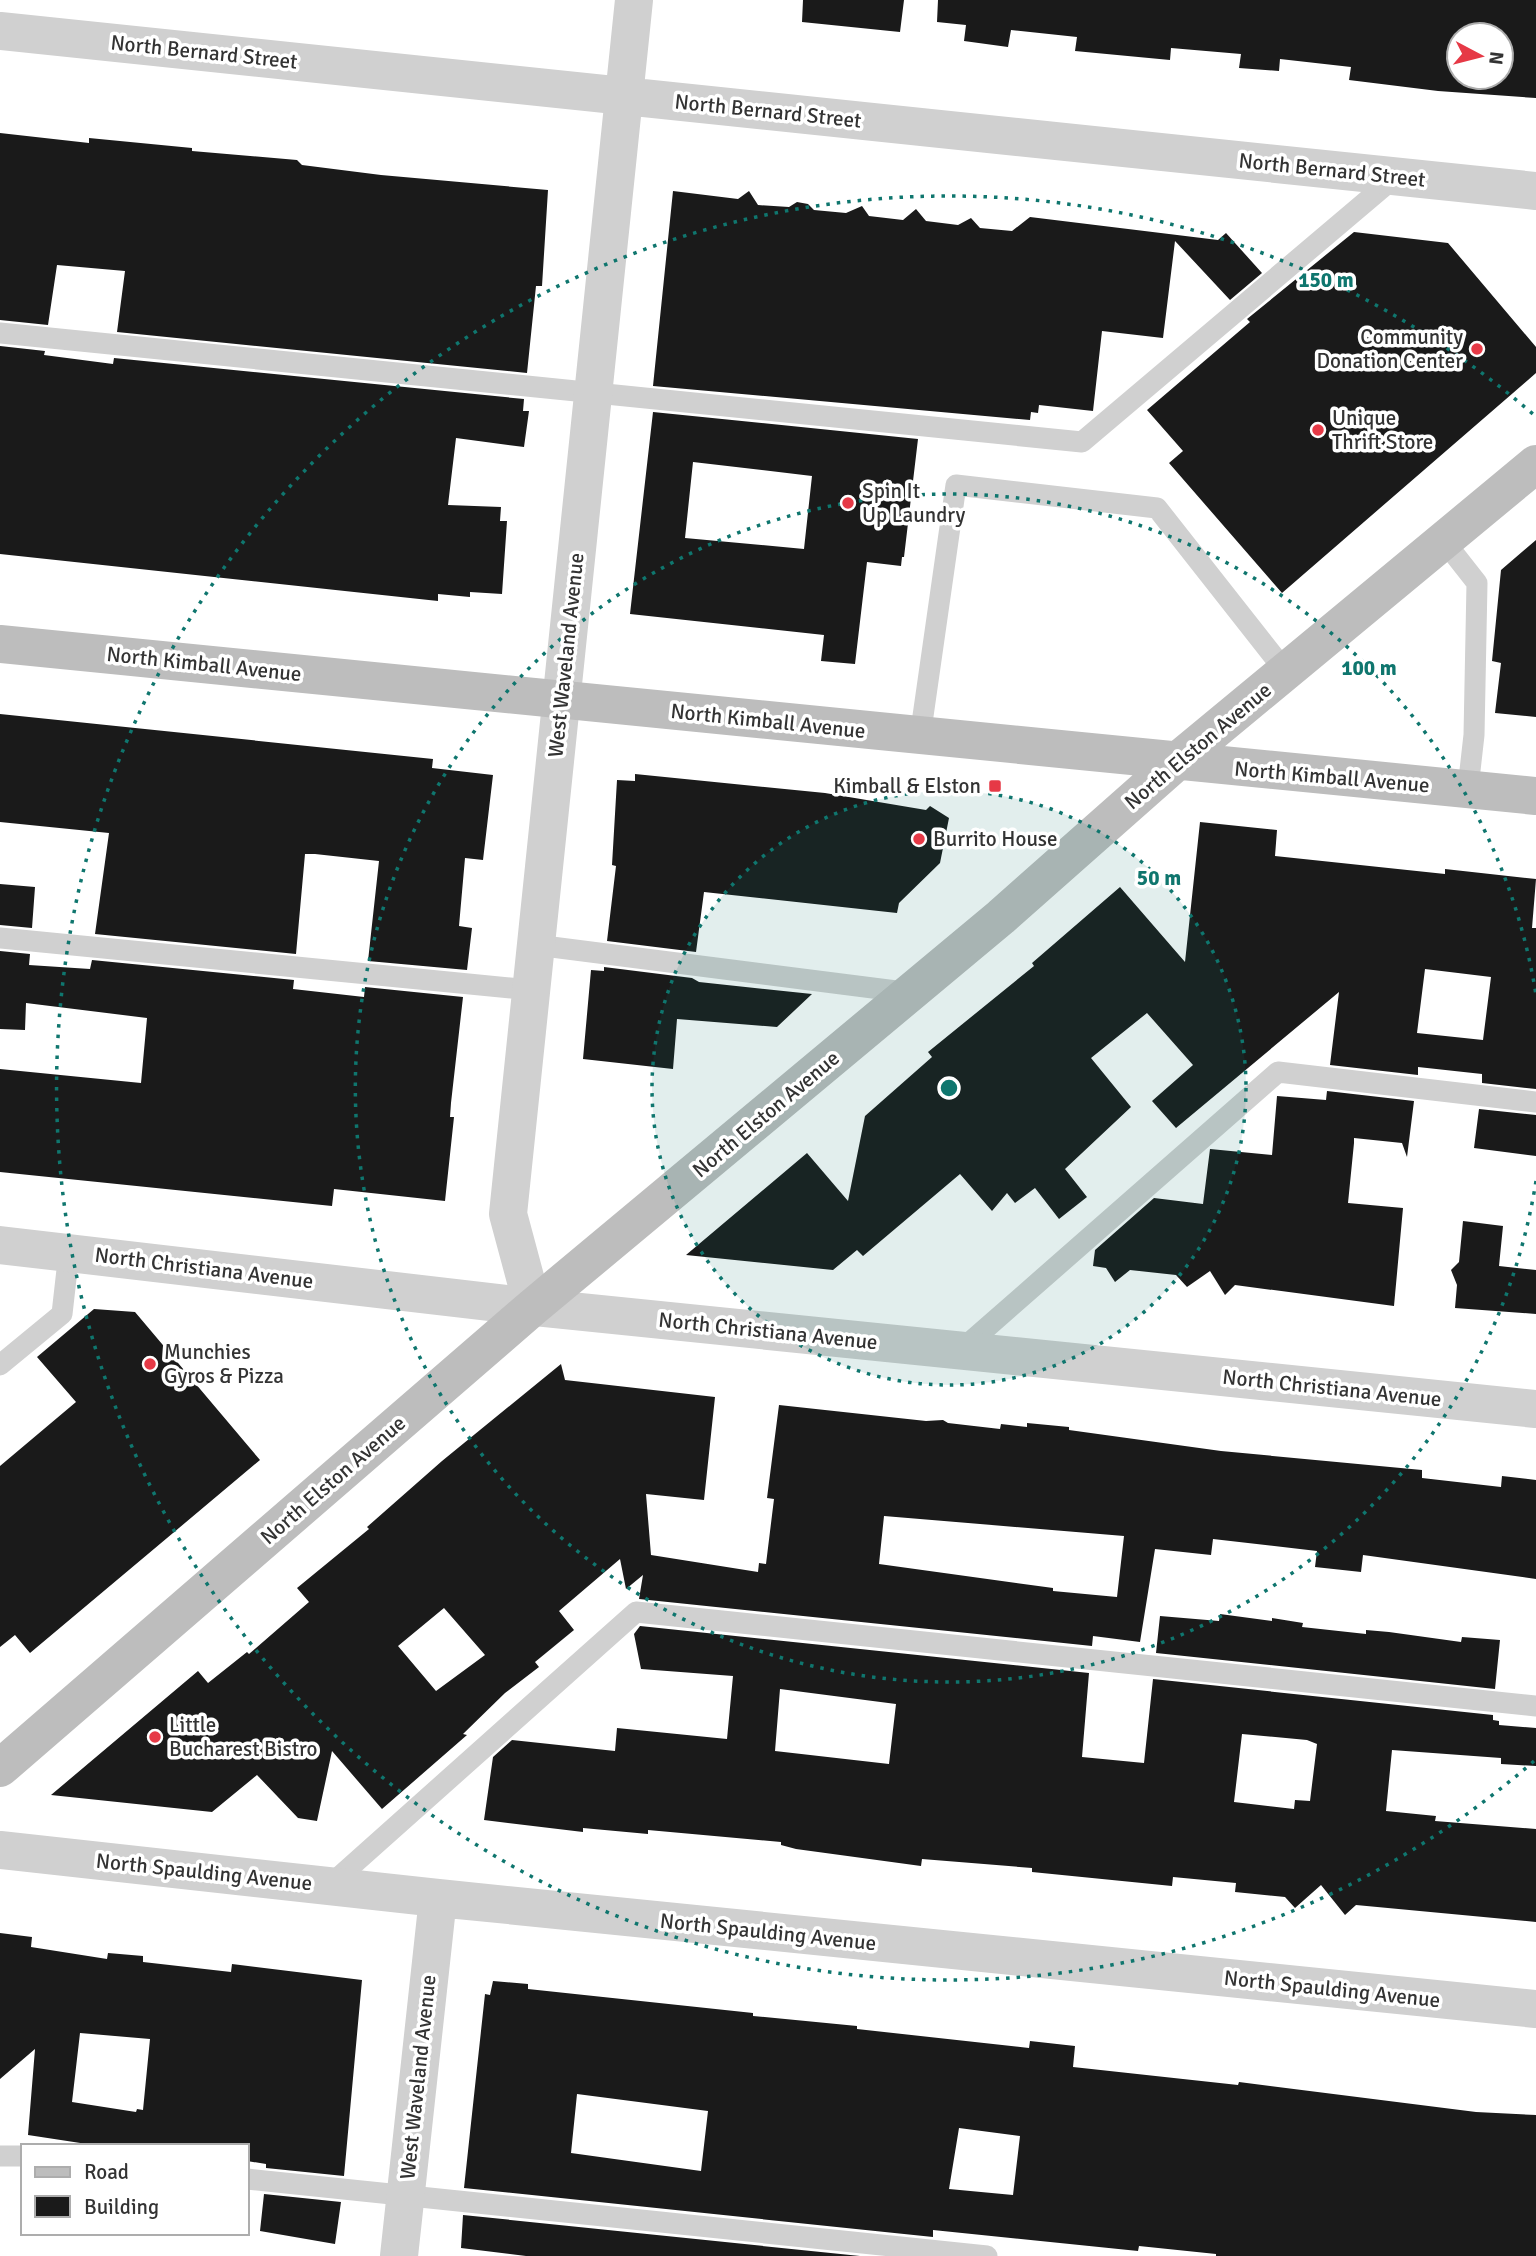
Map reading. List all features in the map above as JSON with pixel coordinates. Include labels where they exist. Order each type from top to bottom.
[{"type":"main road","name":"North Elston Avenue","points":[[0,1768],[533,1307],[912,993],[1175,763],[1536,464]]},
{"type":"main road","name":"North Kimball Avenue","points":[[0,644],[1175,763],[1536,796]]},
{"type":"street","name":"West Waveland Avenue","points":[[533,1307],[508,1214],[634,0]]},
{"type":"street","name":"North Bernard Street","points":[[0,31],[1536,191]]},
{"type":"street","name":"North Christiana Avenue","points":[[0,1245],[533,1307],[1536,1409]]},
{"type":"street","name":"North Spaulding Avenue","points":[[0,1850],[438,1898],[1536,2009]]},
{"type":"street","name":"West Waveland Avenue","points":[[398,2256],[438,1898]]},
{"type":"lane","points":[[0,333],[1082,443],[1395,177]]},
{"type":"lane","points":[[920,737],[956,485],[1157,508],[1286,672]]},
{"type":"lane","points":[[1444,541],[1477,583],[1474,735],[1468,788]]},
{"type":"lane","points":[[0,938],[531,990]]},
{"type":"lane","points":[[536,945],[912,993]]},
{"type":"lane","points":[[960,1350],[1278,1072],[1536,1102]]},
{"type":"lane","points":[[0,1365],[62,1314],[69,1252]]},
{"type":"lane","points":[[330,1885],[636,1612],[1536,1706]]},
{"type":"lane","points":[[0,2156],[21,2156]]},
{"type":"lane","points":[[248,2179],[987,2256]]},
{"type":"building","points":[[803,0],[904,0],[900,32],[802,22]]},
{"type":"building","points":[[938,0],[1536,0],[1536,98],[1438,91],[1349,80],[1351,67],[1280,59],[1279,71],[1239,68],[1241,54],[1171,48],[1170,60],[1075,51],[1077,37],[1011,30],[1008,47],[964,41],[966,25],[937,22]]},
{"type":"building","points":[[0,133],[89,143],[89,138],[192,148],[192,151],[297,160],[302,165],[381,175],[548,190],[542,286],[536,286],[527,373],[117,332],[125,271],[57,265],[48,325],[0,320]]},
{"type":"building","points":[[673,191],[738,199],[749,191],[758,205],[789,207],[797,202],[808,204],[814,210],[846,213],[862,206],[869,216],[903,220],[916,209],[926,221],[958,225],[971,218],[980,228],[1012,231],[1030,217],[1218,240],[1226,233],[1262,273],[1230,300],[1175,241],[1163,338],[1102,331],[1093,411],[1039,405],[1038,413],[1031,412],[1030,420],[653,386]]},
{"type":"building","name":"Unique Thrift Store","points":[[1354,232],[1448,243],[1536,347],[1536,373],[1282,593],[1169,463],[1183,451],[1147,410],[1250,322],[1247,319]]},
{"type":"building","points":[[0,346],[45,351],[44,355],[113,364],[114,358],[524,399],[523,411],[529,411],[524,447],[456,438],[448,505],[501,507],[500,521],[507,521],[502,594],[470,592],[470,597],[438,594],[438,601],[0,554]]},
{"type":"building","points":[[653,412],[918,439],[904,557],[901,566],[867,562],[855,664],[821,661],[824,635],[630,614]],"holes":[[[693,462],[812,476],[804,549],[685,538]]]},
{"type":"building","points":[[1536,540],[1536,717],[1495,713],[1501,663],[1492,661],[1501,570]]},
{"type":"building","points":[[0,714],[433,759],[432,768],[493,775],[483,860],[465,858],[459,926],[472,928],[467,970],[368,961],[379,861],[315,854],[305,854],[296,954],[95,934],[109,833],[0,822]]},
{"type":"building","points":[[635,774],[825,793],[926,810],[930,806],[949,818],[940,863],[899,903],[897,913],[704,892],[696,952],[607,941],[616,866],[612,865],[617,780],[635,781]]},
{"type":"building","points":[[1200,822],[1277,830],[1275,856],[1445,874],[1445,869],[1536,879],[1532,928],[1536,928],[1536,1089],[1482,1083],[1482,1074],[1418,1067],[1418,1075],[1330,1065],[1339,992],[1176,1128],[1152,1101],[1193,1065],[1147,1013],[1091,1058],[1131,1107],[1065,1169],[1087,1197],[1059,1219],[1035,1188],[1015,1203],[1007,1193],[992,1211],[960,1174],[863,1256],[857,1250],[833,1270],[686,1255],[807,1153],[848,1201],[865,1116],[932,1057],[928,1052],[1034,966],[1032,963],[1120,887],[1185,962]],"holes":[[[1425,969],[1491,977],[1483,1040],[1417,1033]]]},
{"type":"building","points":[[0,884],[35,887],[32,928],[0,925]]},
{"type":"building","points":[[0,951],[30,954],[29,965],[90,969],[92,960],[294,980],[293,989],[364,997],[365,987],[463,997],[451,1103],[450,1117],[454,1117],[445,1201],[334,1189],[332,1206],[0,1172],[0,1069],[141,1083],[147,1018],[26,1003],[25,1030],[0,1029]]},
{"type":"building","points":[[604,967],[692,978],[699,982],[812,994],[777,1027],[677,1019],[673,1069],[583,1059],[591,970],[604,971]]},
{"type":"building","points":[[1327,1091],[1414,1101],[1407,1157],[1402,1143],[1354,1138],[1348,1203],[1403,1208],[1394,1306],[1235,1285],[1225,1295],[1210,1271],[1187,1287],[1176,1275],[1130,1270],[1115,1282],[1106,1268],[1093,1266],[1095,1250],[1154,1198],[1203,1204],[1210,1149],[1272,1155],[1277,1096],[1326,1100]]},
{"type":"building","points":[[1479,1109],[1536,1115],[1536,1156],[1474,1148]]},
{"type":"building","points":[[1463,1221],[1503,1226],[1499,1266],[1536,1270],[1536,1314],[1455,1308],[1457,1285],[1451,1270],[1459,1262]]},
{"type":"building","points":[[94,1309],[135,1312],[260,1460],[30,1653],[15,1635],[0,1647],[0,1466],[76,1402],[37,1357]]},
{"type":"building","points":[[561,1364],[565,1380],[715,1397],[704,1500],[646,1494],[651,1555],[758,1572],[759,1563],[766,1564],[774,1499],[767,1498],[779,1405],[926,1421],[943,1420],[948,1423],[1000,1429],[1001,1424],[1027,1427],[1027,1423],[1069,1427],[1069,1430],[1221,1451],[1422,1470],[1422,1478],[1501,1487],[1502,1476],[1536,1480],[1536,1579],[1363,1555],[1361,1572],[1315,1567],[1317,1551],[1213,1539],[1211,1555],[1155,1549],[1140,1642],[1093,1636],[1092,1646],[639,1599],[643,1575],[626,1589],[620,1559],[559,1611],[574,1630],[535,1662],[539,1667],[505,1693],[463,1734],[467,1735],[382,1809],[332,1751],[317,1821],[298,1818],[257,1775],[212,1812],[51,1795],[198,1671],[208,1683],[247,1652],[249,1654],[309,1602],[297,1588],[369,1529],[367,1527],[442,1461]],"holes":[[[884,1516],[1124,1536],[1117,1597],[1053,1591],[1053,1588],[879,1564]],[[444,1608],[485,1655],[436,1691],[398,1646]]]},
{"type":"building","points":[[1220,1614],[1272,1621],[1272,1618],[1303,1623],[1302,1627],[1366,1634],[1366,1630],[1461,1642],[1462,1637],[1500,1640],[1495,1689],[1156,1653],[1160,1616],[1219,1621]]},
{"type":"building","points":[[640,1626],[1089,1673],[1082,1757],[1144,1763],[1153,1679],[1493,1715],[1493,1720],[1499,1721],[1499,1725],[1536,1728],[1536,1766],[1501,1764],[1501,1758],[1392,1750],[1386,1811],[1436,1816],[1435,1821],[1536,1829],[1536,1922],[1356,1905],[1345,1915],[1321,1885],[1295,1908],[1285,1897],[1235,1892],[1236,1883],[1173,1877],[1172,1886],[1032,1872],[1032,1868],[922,1859],[921,1866],[796,1849],[781,1845],[781,1842],[648,1830],[648,1834],[583,1828],[583,1832],[484,1820],[493,1757],[512,1740],[615,1751],[617,1728],[727,1739],[733,1676],[641,1669],[634,1634]],"holes":[[[780,1689],[896,1704],[889,1764],[775,1751]],[[1242,1734],[1307,1740],[1317,1744],[1310,1801],[1295,1800],[1294,1809],[1234,1802]]]},
{"type":"building","points":[[0,1933],[32,1937],[31,1947],[107,1959],[108,1953],[143,1956],[143,1962],[231,1972],[232,1964],[362,1980],[344,2176],[266,2168],[266,2164],[248,2161],[248,2144],[87,2144],[28,2135],[35,2049],[0,2079]],"holes":[[[80,2033],[150,2039],[143,2110],[137,2109],[136,2112],[72,2102]]]},
{"type":"building","points":[[493,1981],[528,1984],[528,1989],[753,2013],[753,2016],[857,2026],[857,2029],[1029,2048],[1030,2041],[1075,2046],[1073,2067],[1238,2085],[1239,2082],[1476,2112],[1536,2115],[1536,2256],[1216,2256],[1139,2246],[1138,2251],[933,2230],[933,2237],[464,2188],[485,1994],[490,1995]],"holes":[[[577,2094],[708,2111],[701,2171],[571,2153]],[[959,2128],[1020,2136],[1013,2195],[949,2189]]]},
{"type":"building","points":[[264,2194],[341,2202],[335,2244],[260,2231]]},
{"type":"building","points":[[463,2215],[860,2256],[526,2256],[461,2248]]},
{"type":"place","name":"Community Donation Center","points":[[1477,349]]},
{"type":"place","name":"Unique Thrift Store","points":[[1318,430]]},
{"type":"place","name":"Spin It Up Laundry","points":[[848,503]]},
{"type":"place","name":"Kimball & Elston","points":[[995,786]]},
{"type":"place","name":"Burrito House","points":[[919,839]]},
{"type":"place","name":"Munchies Gyros & Pizza","points":[[150,1364]]},
{"type":"place","name":"Little Bucharest Bistro","points":[[155,1737]]}]
